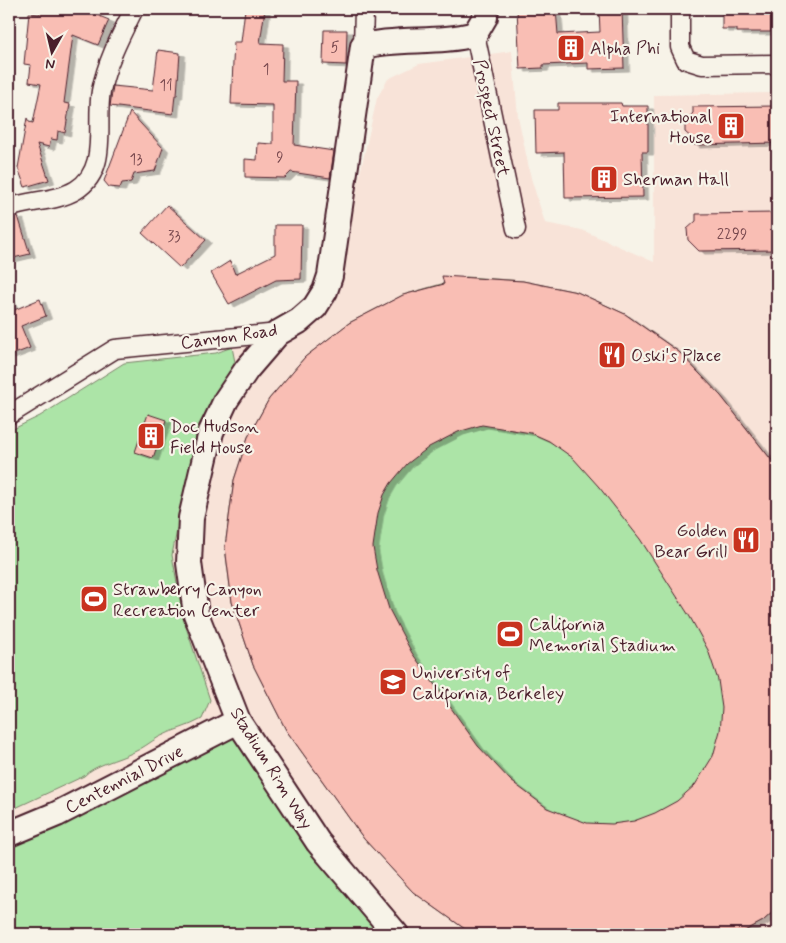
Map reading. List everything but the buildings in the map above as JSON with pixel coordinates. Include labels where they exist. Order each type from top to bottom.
[{"type":"street","points":[[9,208],[62,196],[76,190],[92,174],[98,154],[101,92],[109,60],[134,9]]},
{"type":"street","points":[[364,9],[363,46],[381,42],[456,39],[475,34],[486,9]]},
{"type":"street","points":[[680,9],[680,47],[686,60],[702,66],[777,64]]},
{"type":"street","name":"Prospect Street","points":[[475,34],[516,228]]},
{"type":"street","name":"Canyon Road","points":[[9,415],[114,349],[278,333],[298,321],[315,307],[326,291],[330,276],[363,46]]},
{"type":"street","name":"Stadium Rim Way","points":[[278,333],[226,400],[211,432],[191,518],[189,563],[196,614],[238,721],[318,842],[396,934]]},
{"type":"street","name":"Centennial Drive","points":[[9,834],[57,814],[238,721]]},
{"type":"shaded area","name":"University of California, Berkeley","points":[[512,51],[518,116],[531,178],[545,223],[582,230],[654,262],[654,95],[777,93],[777,934],[9,934],[9,431],[40,416],[124,363],[216,353],[329,311],[377,98],[388,79],[419,64]]},
{"type":"green space","name":"California Memorial Stadium","points":[[466,277],[523,281],[577,292],[625,314],[679,352],[721,396],[777,467],[777,908],[763,921],[739,934],[472,934],[413,892],[364,839],[286,730],[253,665],[232,602],[225,547],[234,480],[248,437],[269,399],[305,357],[349,323],[403,295]]},
{"type":"green space","name":"Strawberry Canyon Recreation Center","points":[[232,347],[235,362],[198,426],[172,555],[184,621],[210,700],[202,719],[164,735],[126,756],[100,766],[84,776],[9,811],[9,431],[40,416],[124,363],[216,353]]},
{"type":"green space","points":[[238,721],[396,934],[9,934],[9,834]]},
{"type":"place","name":"Alpha Phi","points":[[571,48]]},
{"type":"place","name":"International House","points":[[731,126]]},
{"type":"place","name":"Sherman Hall","points":[[604,179]]},
{"type":"place","name":"Oski's Place","points":[[612,355]]},
{"type":"place","name":"Doc Hudson Field House","points":[[151,436]]},
{"type":"place","name":"Golden Bear Grill","points":[[746,540]]},
{"type":"place","name":"Strawberry Canyon Recreation Center","points":[[94,599]]},
{"type":"place","name":"California Memorial Stadium","points":[[510,634]]},
{"type":"place","name":"University of California, Berkeley","points":[[393,682]]}]
